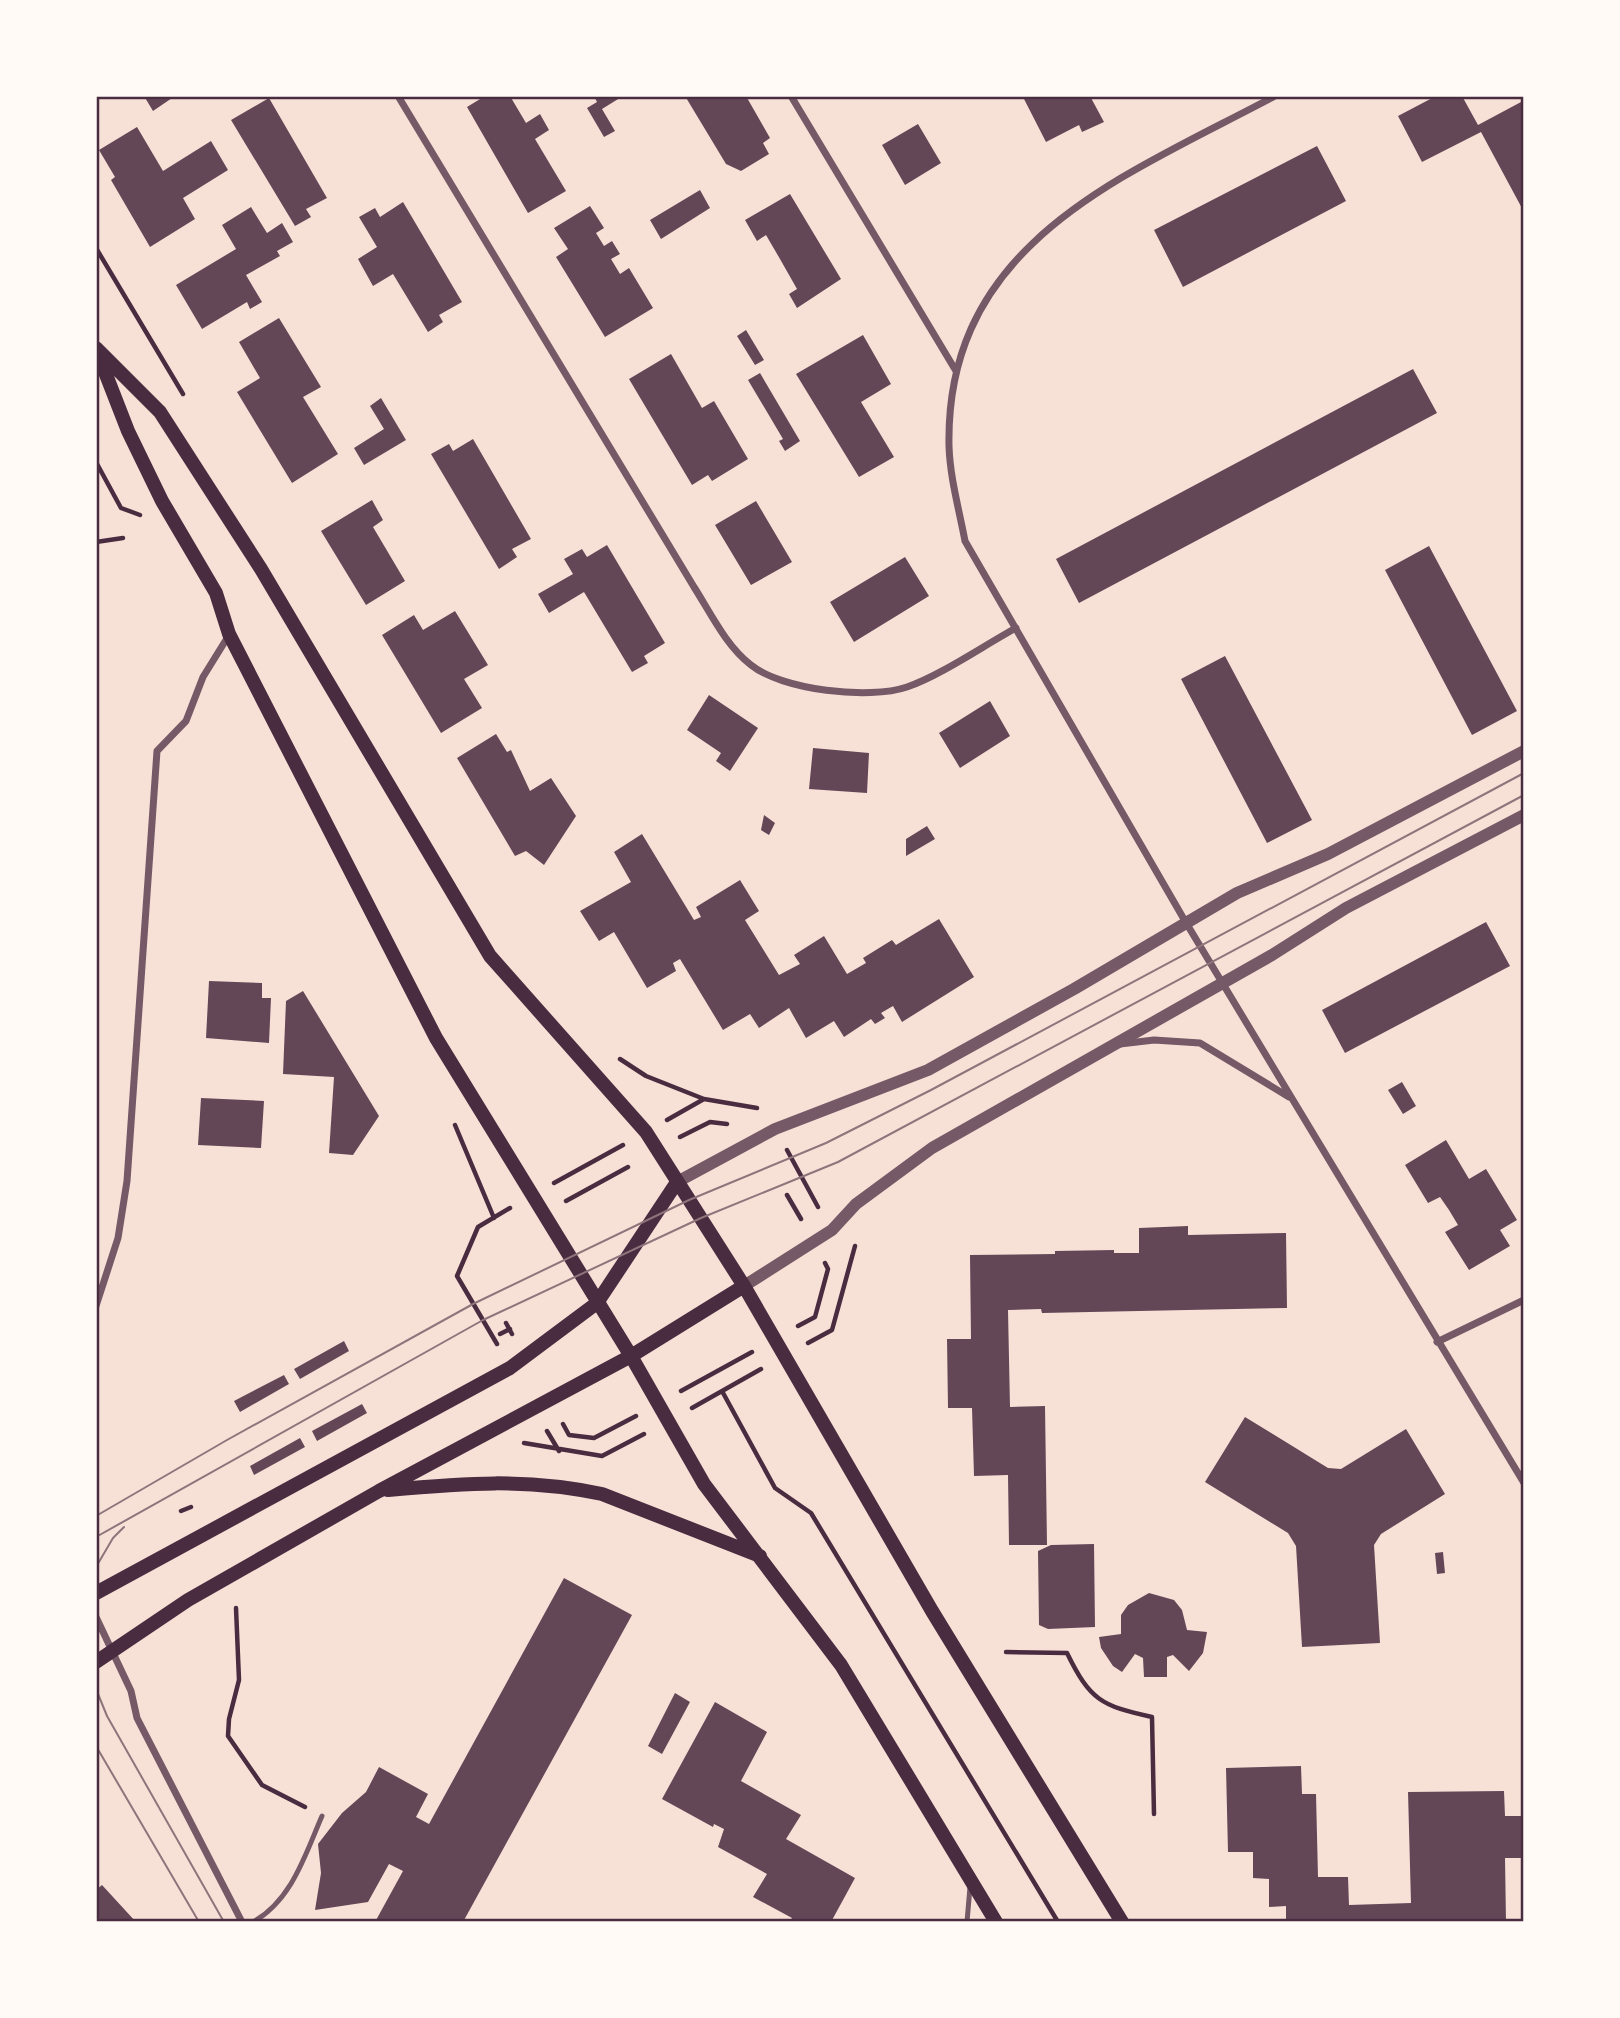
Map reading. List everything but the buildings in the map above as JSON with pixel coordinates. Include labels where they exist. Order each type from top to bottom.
[{"type":"main road","points":[[96,349],[160,412],[261,569],[490,956],[640,1124],[744,1286],[932,1611],[1122,1922]]},
{"type":"main road","points":[[96,349],[128,430],[162,501],[216,593],[229,634],[436,1038],[631,1356],[704,1484],[841,1665],[996,1922]]},
{"type":"main road","points":[[96,1593],[510,1368],[597,1303],[677,1182]]},
{"type":"main road","points":[[96,1662],[188,1600],[379,1491],[631,1356],[744,1286]]},
{"type":"main road","points":[[379,1491],[456,1484],[537,1482],[575,1488],[602,1494],[761,1557]]},
{"type":"street","points":[[398,96],[720,629],[751,666],[793,683],[825,691],[854,694],[890,691],[908,687],[1016,628]]},
{"type":"street","points":[[791,96],[956,371]]},
{"type":"street","points":[[1275,96],[1116,180],[1046,228],[1006,270],[977,320],[956,371],[950,446],[952,480],[965,541],[1289,1097],[1524,1483]]},
{"type":"street","points":[[96,1306],[118,1238],[127,1181],[157,751],[186,721],[203,677],[229,634]]},
{"type":"street","points":[[677,1182],[775,1129],[953,1057],[1237,893],[1328,854],[1524,751]]},
{"type":"street","points":[[744,1286],[832,1230],[856,1204],[932,1148],[1222,983],[1346,908],[1524,815]]},
{"type":"street","points":[[1112,1045],[1154,1040],[1200,1043],[1289,1097]]},
{"type":"street","points":[[1437,1342],[1524,1300]]},
{"type":"street","points":[[96,1617],[131,1691],[138,1718],[242,1922]]},
{"type":"lane","points":[[253,1922],[276,1907],[297,1875],[322,1816]]},
{"type":"lane","points":[[967,1922],[971,1880]]},
{"type":"path","points":[[96,542],[123,538]]},
{"type":"path","points":[[683,1111],[705,1099],[763,1109]]},
{"type":"path","points":[[679,1138],[710,1122],[737,1125]]},
{"type":"path","points":[[783,1143],[809,1190]]},
{"type":"path","points":[[555,1182],[615,1149]]},
{"type":"path","points":[[565,1202],[628,1167]]},
{"type":"path","points":[[787,1195],[801,1219]]},
{"type":"path","points":[[493,1338],[457,1276],[478,1227],[495,1218]]},
{"type":"path","points":[[798,1326],[815,1317],[828,1269],[823,1259]]},
{"type":"path","points":[[809,1342],[832,1330],[850,1262]]},
{"type":"path","points":[[500,1334],[508,1326],[513,1335]]},
{"type":"path","points":[[681,1391],[758,1348]]},
{"type":"path","points":[[691,1408],[764,1367]]},
{"type":"path","points":[[722,1391],[775,1488],[811,1513],[1058,1922]]},
{"type":"path","points":[[563,1424],[569,1435],[594,1438],[640,1414]]},
{"type":"path","points":[[559,1451],[602,1456],[648,1432]]},
{"type":"path","points":[[181,1511],[191,1507]]},
{"type":"path","points":[[236,1608],[239,1680],[229,1719],[228,1736],[262,1785],[322,1816]]},
{"type":"path","points":[[1006,1652],[1068,1653],[1093,1696],[1118,1710],[1152,1717],[1154,1814]]},
{"type":"tram line","points":[[96,1516],[473,1304],[689,1200],[826,1143],[931,1090],[1524,773]]},
{"type":"tram line","points":[[96,1537],[483,1320],[701,1218],[838,1162],[1524,795]]},
{"type":"tram line","points":[[96,1567],[113,1538],[124,1527]]},
{"type":"tram line","points":[[96,1689],[107,1716],[224,1922]]},
{"type":"tram line","points":[[96,1746],[199,1922]]}]
